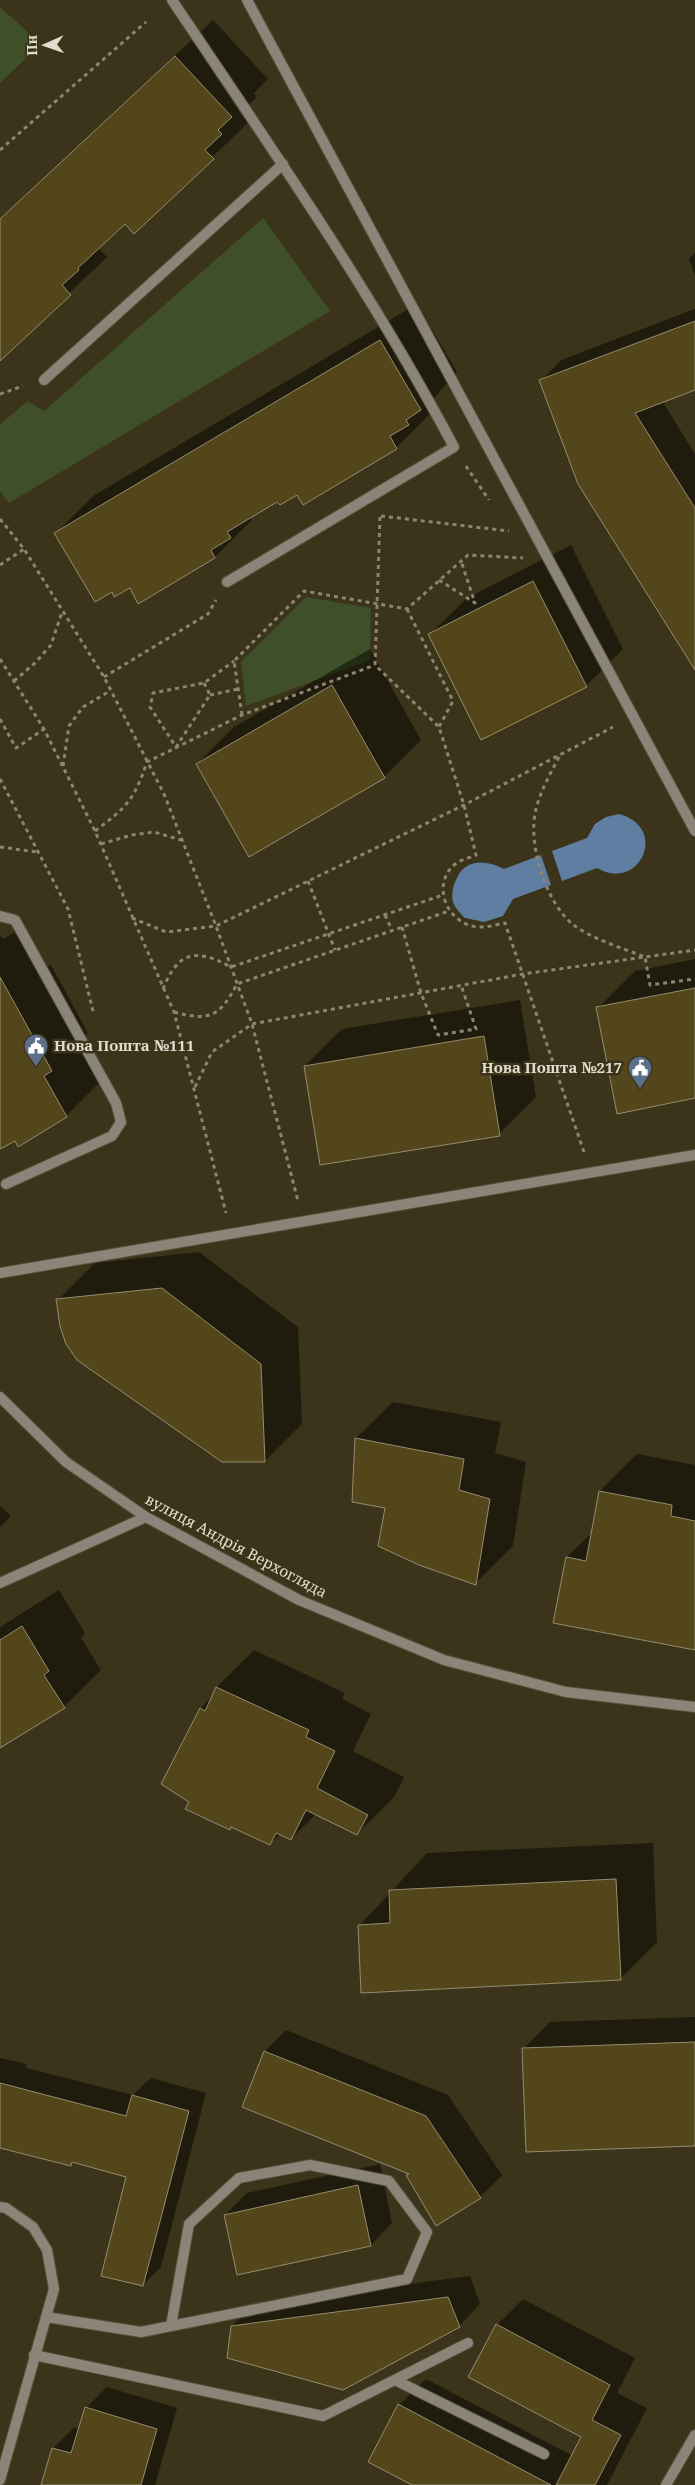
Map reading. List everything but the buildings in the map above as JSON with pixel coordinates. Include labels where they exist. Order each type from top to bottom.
[{"type":"street","points":[[172,0],[283,164],[417,377],[454,446],[227,582]]},
{"type":"street","points":[[247,0],[695,831]]},
{"type":"street","points":[[44,380],[283,164]]},
{"type":"street","points":[[0,916],[15,920],[116,1103],[121,1122],[112,1136],[6,1184]]},
{"type":"street","points":[[0,1273],[591,1171],[695,1155]]},
{"type":"street","name":"вулиця Андрія Верхогляда","points":[[0,1397],[66,1462],[146,1517],[299,1600],[444,1660],[566,1692],[695,1706]]},
{"type":"street","points":[[0,1583],[146,1517]]},
{"type":"street","points":[[46,2317],[142,2332],[407,2279],[427,2232],[390,2182],[310,2164],[239,2178],[190,2224],[171,2326]]},
{"type":"street","points":[[0,2207],[6,2208],[33,2227],[47,2250],[54,2289],[0,2480]]},
{"type":"street","points":[[34,2355],[323,2416],[468,2343]]},
{"type":"street","points":[[395,2380],[544,2454]]},
{"type":"street","points":[[666,2485],[695,2435]]},
{"type":"path","points":[[0,150],[146,22]]},
{"type":"path","points":[[382,490],[374,665],[439,727],[464,805],[476,855],[457,863],[446,876],[443,895],[449,911],[458,921],[481,928],[505,923],[591,1171]]},
{"type":"path","points":[[380,516],[508,531]]},
{"type":"path","points":[[0,519],[24,549],[104,677],[164,794],[252,1024],[304,1220]]},
{"type":"path","points":[[0,565],[24,549]]},
{"type":"path","points":[[407,609],[468,555],[524,558]]},
{"type":"path","points":[[439,580],[475,603],[461,561]]},
{"type":"path","points":[[104,677],[208,614],[227,582]]},
{"type":"path","points":[[176,747],[150,707],[153,694],[204,683],[234,661],[304,591],[377,602],[407,609]]},
{"type":"path","points":[[407,609],[453,701],[439,727]]},
{"type":"path","points":[[14,682],[35,664],[51,645],[62,611]]},
{"type":"path","points":[[0,659],[44,729],[95,831],[174,1012],[231,1233]]},
{"type":"path","points":[[234,661],[242,715]]},
{"type":"path","points":[[95,831],[121,812],[138,789],[147,762],[242,715],[374,665]]},
{"type":"path","points":[[204,683],[210,695]]},
{"type":"path","points":[[176,747],[210,695],[238,690]]},
{"type":"path","points":[[63,767],[69,726],[82,707],[110,691]]},
{"type":"path","points":[[0,719],[16,748],[44,729]]},
{"type":"path","points":[[132,918],[166,932],[216,926],[464,805],[614,729]]},
{"type":"path","points":[[559,757],[545,784],[535,811],[534,849],[549,896],[575,926],[645,957]]},
{"type":"path","points":[[0,779],[68,909],[94,1016]]},
{"type":"path","points":[[101,844],[132,835],[154,832],[182,840]]},
{"type":"path","points":[[0,847],[38,852]]},
{"type":"path","points":[[308,881],[336,950]]},
{"type":"path","points":[[163,989],[170,970],[182,960],[198,955],[215,958],[231,967],[443,895]]},
{"type":"path","points":[[174,1012],[194,1018],[212,1015],[226,1005],[237,984],[449,911]]},
{"type":"path","points":[[385,915],[392,930]]},
{"type":"path","points":[[402,927],[421,993],[438,1035],[476,1029],[461,985]]},
{"type":"path","points":[[194,1088],[212,1052],[252,1024],[524,974],[695,950]]},
{"type":"path","points":[[645,957],[650,985],[695,978]]},
{"type":"green space","points":[[0,7],[41,44],[0,83]]},
{"type":"green space","points":[[263,218],[330,311],[9,503],[0,491],[0,425],[27,401],[44,411]]},
{"type":"green space","points":[[306,597],[371,608],[370,660],[246,706],[241,662]]},
{"type":"water","points":[[619,814],[634,821],[643,832],[646,844],[643,856],[636,866],[625,872],[612,873],[597,868],[562,881],[552,851],[587,838],[595,824],[606,817]]},
{"type":"water","points":[[541,855],[551,885],[513,899],[503,916],[484,922],[465,918],[458,911],[452,900],[453,888],[460,873],[470,864],[490,864],[504,869]]},
{"type":"place","name":"Нова Пошта №111","points":[[36,1067]]},
{"type":"place","name":"Нова Пошта №217","points":[[640,1089]]}]
